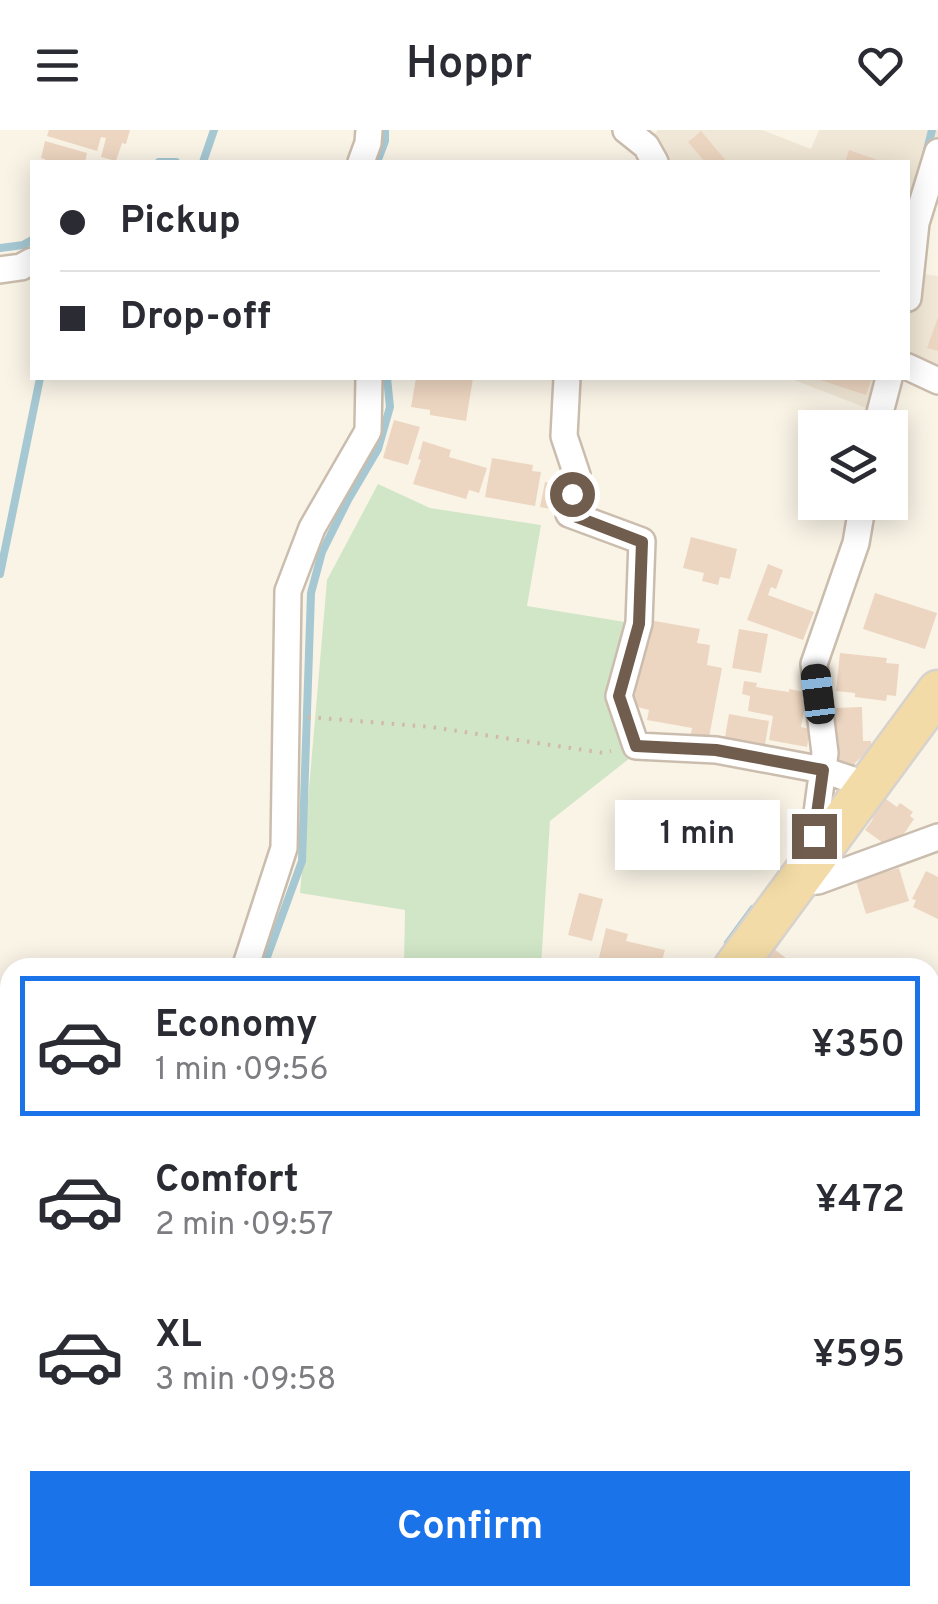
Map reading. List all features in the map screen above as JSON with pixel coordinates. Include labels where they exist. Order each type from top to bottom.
[{"type":"main road","points":[[741,958],[938,691]]},
{"type":"street","points":[[363,160],[369,130]]},
{"type":"street","points":[[626,130],[646,146],[655,160]]},
{"type":"street","points":[[910,279],[916,223],[938,152]]},
{"type":"street","points":[[0,270],[30,262]]},
{"type":"street","points":[[910,368],[938,381]]},
{"type":"street","points":[[249,958],[284,848],[288,591],[312,528],[368,431],[369,380]]},
{"type":"street","points":[[566,380],[564,436],[576,475],[569,514],[642,542],[639,624],[619,696],[636,746],[716,750],[823,770],[868,785]]},
{"type":"street","points":[[881,410],[889,380]]},
{"type":"street","points":[[860,520],[856,543],[814,664],[826,753],[808,866],[818,881],[938,837]]},
{"type":"path","points":[[321,718],[431,726],[604,752],[636,746]]},
{"type":"shaded area","points":[[658,130],[762,130],[811,149],[819,130],[938,130],[938,198],[917,273],[938,276],[938,391],[910,378],[910,160],[636,157]]},
{"type":"shaded area","points":[[794,380],[896,380],[871,410]]},
{"type":"green space","points":[[378,484],[430,508],[541,525],[527,606],[631,623],[611,695],[630,758],[550,821],[542,958],[404,958],[405,910],[300,893],[327,580]]},
{"type":"building","points":[[49,130],[130,130],[116,160],[101,157],[106,138],[101,137],[97,151],[47,136]]},
{"type":"building","points":[[701,131],[725,160],[703,160],[688,142]]},
{"type":"building","points":[[45,141],[87,153],[85,160],[41,158]]},
{"type":"building","points":[[849,150],[877,160],[846,160]]},
{"type":"building","points":[[938,317],[938,351],[927,348]]},
{"type":"building","points":[[416,380],[473,380],[466,421],[430,415],[430,410],[411,407]]},
{"type":"building","points":[[820,380],[871,380],[866,395]]},
{"type":"building","points":[[394,420],[420,427],[408,465],[383,458]]},
{"type":"building","points":[[423,441],[451,450],[449,457],[487,468],[479,493],[469,490],[466,499],[413,484]]},
{"type":"building","points":[[492,458],[533,465],[532,471],[541,472],[535,506],[485,497]]},
{"type":"building","points":[[545,482],[565,490],[561,511],[540,507]]},
{"type":"building","points":[[691,537],[737,549],[730,579],[720,577],[718,585],[702,581],[704,573],[683,568]]},
{"type":"building","points":[[768,564],[783,570],[776,589],[771,587],[768,595],[814,612],[803,640],[747,620]]},
{"type":"building","points":[[875,593],[937,613],[925,649],[863,629]]},
{"type":"building","points":[[649,620],[700,629],[697,643],[710,645],[707,665],[722,668],[708,743],[690,739],[692,728],[647,720],[649,710],[633,706]]},
{"type":"building","points":[[739,629],[768,634],[761,673],[732,668]]},
{"type":"building","points":[[840,653],[887,658],[886,663],[899,664],[896,696],[887,695],[886,701],[836,691]]},
{"type":"building","points":[[744,681],[757,683],[756,687],[804,692],[801,727],[810,729],[807,747],[769,740],[773,716],[748,711],[750,696],[742,694]]},
{"type":"building","points":[[862,707],[863,741],[871,741],[871,748],[855,763],[856,768],[844,768],[844,763],[837,763],[835,708]]},
{"type":"building","points":[[729,714],[769,721],[765,745],[725,737]]},
{"type":"building","points":[[883,797],[913,812],[910,816],[914,819],[893,850],[865,830]]},
{"type":"building","points":[[899,868],[909,901],[866,914],[856,881]]},
{"type":"building","points":[[926,871],[938,877],[938,919],[913,907],[916,900],[912,899]]},
{"type":"building","points":[[579,893],[603,899],[592,941],[568,935]]},
{"type":"building","points":[[606,928],[628,934],[626,941],[665,950],[663,958],[599,958]]},
{"type":"building","points":[[774,949],[786,958],[768,958]]},
{"type":"waterway","points":[[204,160],[214,130]]},
{"type":"waterway","points":[[378,160],[385,130]]},
{"type":"waterway","points":[[926,154],[932,130]]},
{"type":"waterway","points":[[0,248],[30,241]]},
{"type":"waterway","points":[[0,574],[40,380]]},
{"type":"waterway","points":[[267,958],[302,861],[311,593],[322,552],[378,449],[390,407],[387,380]]},
{"type":"waterway","points":[[728,943],[753,909]]},
{"type":"route","points":[[572,494],[569,514],[642,542],[639,624],[619,696],[636,746],[716,750],[823,770],[814,836]]}]
